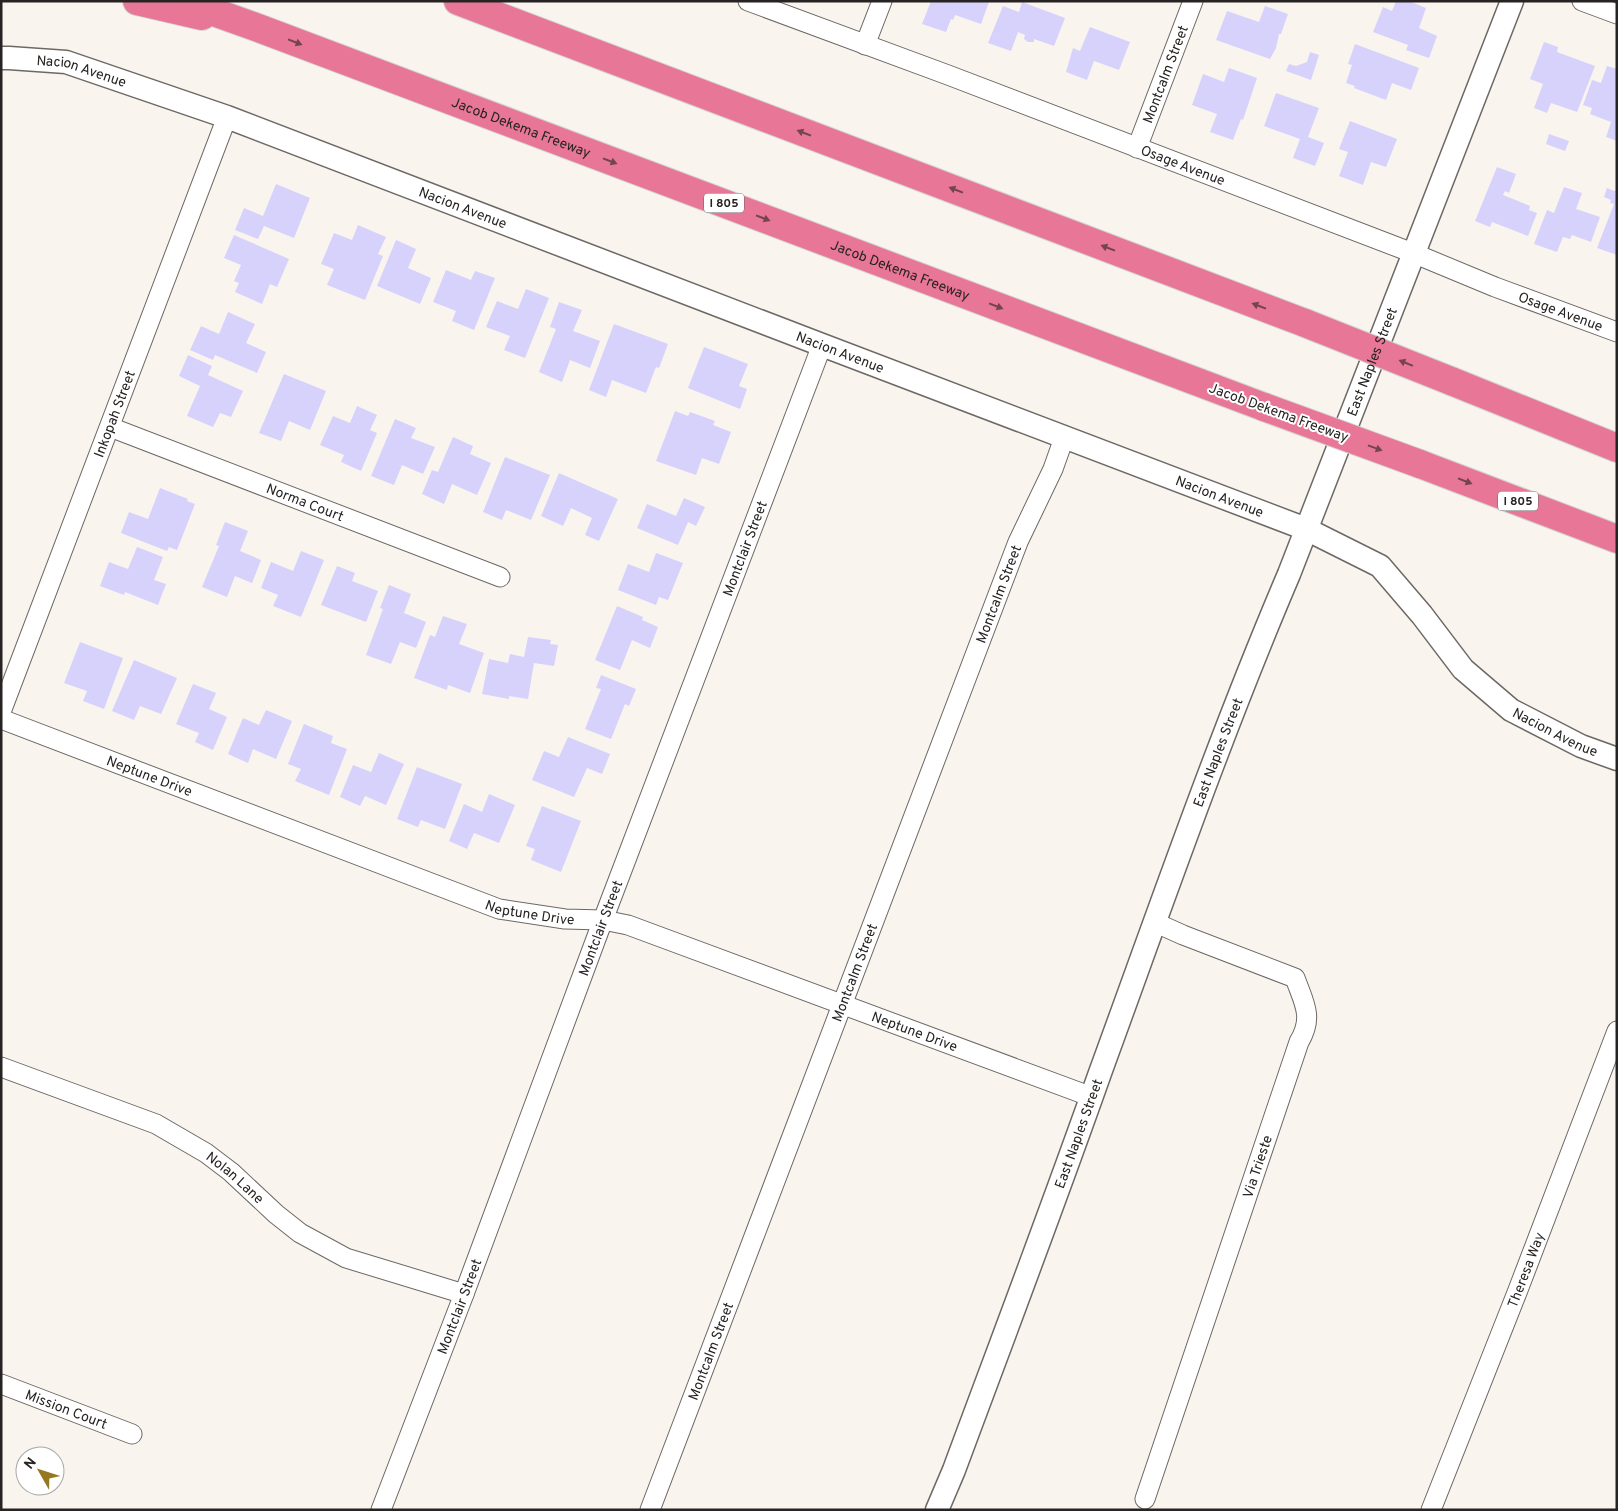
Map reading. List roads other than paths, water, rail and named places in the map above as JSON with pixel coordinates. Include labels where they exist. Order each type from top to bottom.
[{"type":"highway","points":[[137,1],[261,29]]},
{"type":"highway","name":"Jacob Dekema Freeway","points":[[183,1],[1617,539]]},
{"type":"highway","points":[[458,1],[1305,323],[1617,446]]},
{"type":"street","name":"Osage Avenue","points":[[748,1],[948,75],[1413,253],[1495,287],[1617,332]]},
{"type":"street","points":[[865,45],[882,1]]},
{"type":"street","name":"Montcalm Street","points":[[1137,148],[1193,1]]},
{"type":"street","name":"East Naples Street","points":[[937,1510],[954,1470],[1092,1097],[1186,835],[1512,1]]},
{"type":"street","points":[[1582,1],[1617,14]]},
{"type":"street","name":"Nacion Avenue","points":[[1,58],[66,62],[227,117],[822,346],[1306,529],[1380,566],[1422,615],[1462,669],[1511,710],[1581,746],[1617,759]]},
{"type":"street","name":"Inkopah Street","points":[[1,712],[227,117]]},
{"type":"street","name":"Montclair Street","points":[[381,1510],[822,346]]},
{"type":"street","name":"Norma Court","points":[[110,427],[500,577]]},
{"type":"street","name":"Montcalm Street","points":[[650,1510],[1018,542],[1053,469],[1064,438]]},
{"type":"street","name":"Neptune Drive","points":[[1,720],[499,909],[565,919],[603,920],[630,926],[1092,1097]]},
{"type":"street","name":"Via Trieste","points":[[1145,1499],[1299,1042],[1306,1030],[1307,1010],[1295,978],[1154,922]]},
{"type":"street","name":"Theresa Way","points":[[1431,1510],[1617,1031]]},
{"type":"street","name":"Nolan Lane","points":[[1,1067],[156,1124],[206,1153],[300,1233],[346,1258],[464,1294]]},
{"type":"street","name":"Mission Court","points":[[1,1384],[132,1434]]}]
